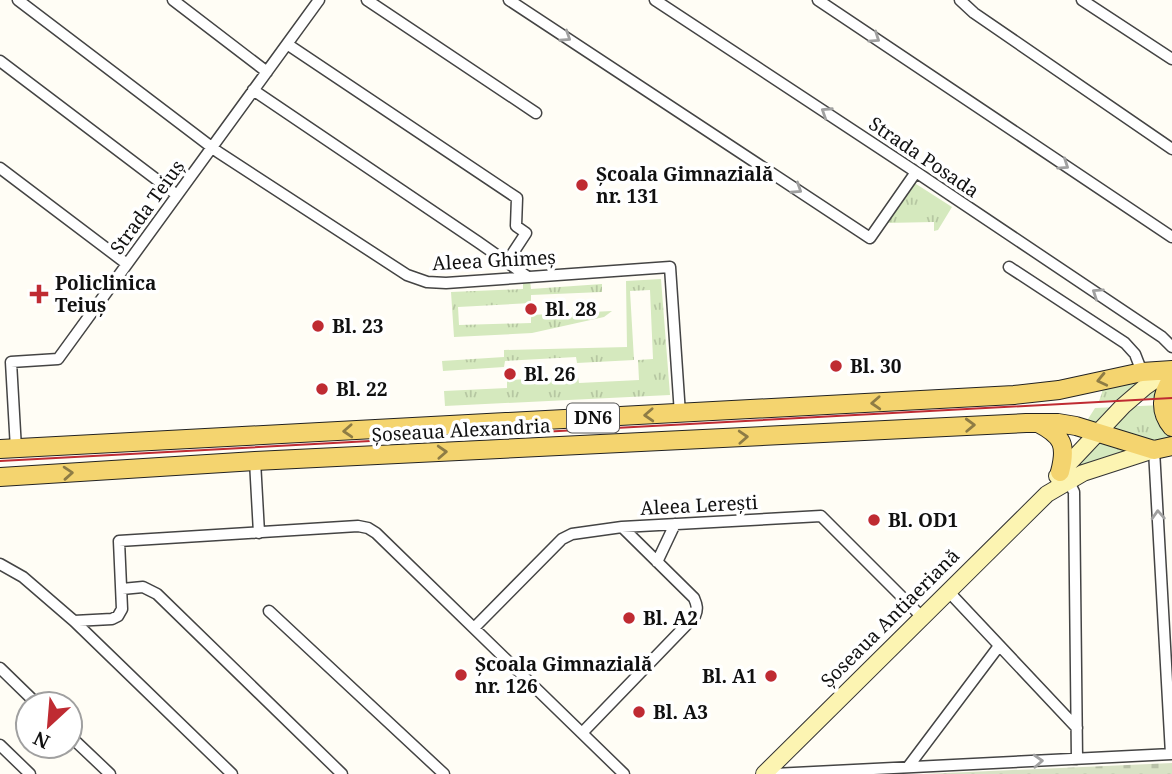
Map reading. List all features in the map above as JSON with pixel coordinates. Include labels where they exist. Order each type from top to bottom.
[{"type":"main road","name":"Șoseaua Alexandria","points":[[8,449],[1030,394],[1142,372],[1171,373]]},
{"type":"main road","points":[[1171,373],[1162,405],[1172,427]]},
{"type":"main road","name":"Șoseaua Antiaeriană","points":[[764,774],[1047,494],[1098,432],[1130,400],[1171,373]]},
{"type":"main road","name":"Șoseaua Alexandria","points":[[0,477],[255,461],[1038,423],[1067,424],[1154,450]]},
{"type":"main road","points":[[1038,423],[1060,439],[1064,453],[1063,477],[1172,446]]},
{"type":"street","name":"Aleea Ghimeș","points":[[18,0],[212,147],[376,256],[416,279],[446,283],[670,267],[680,414]]},
{"type":"street","points":[[173,0],[267,72]]},
{"type":"street","name":"Strada Teiuș","points":[[8,449],[11,362],[58,359],[319,0]]},
{"type":"street","points":[[367,0],[536,113]]},
{"type":"street","points":[[509,0],[870,237],[916,172]]},
{"type":"street","name":"Strada Posada","points":[[655,0],[916,172],[1172,346]]},
{"type":"street","points":[[818,0],[1172,237]]},
{"type":"street","points":[[960,0],[974,13],[1172,149]]},
{"type":"street","points":[[1082,0],[1172,60]]},
{"type":"street","points":[[287,44],[516,198],[516,226],[526,233],[507,262]]},
{"type":"street","points":[[0,61],[177,195]]},
{"type":"street","points":[[253,90],[528,277]]},
{"type":"street","points":[[0,168],[127,264]]},
{"type":"street","points":[[1009,267],[1125,343],[1135,354],[1142,372]]},
{"type":"street","points":[[774,774],[1172,754],[1154,450]]},
{"type":"street","points":[[255,461],[259,533]]},
{"type":"street","points":[[1063,477],[1074,492],[1077,759]]},
{"type":"street","name":"Aleea Lerești","points":[[474,628],[562,539],[572,534],[622,527],[821,516],[922,617]]},
{"type":"street","points":[[657,562],[675,524]]},
{"type":"street","points":[[74,621],[118,616],[122,609],[120,541],[358,526],[368,528],[624,774]]},
{"type":"street","points":[[582,733],[695,616],[697,606],[694,598],[622,527]]},
{"type":"street","points":[[0,564],[23,577],[74,621],[232,774]]},
{"type":"street","points":[[122,589],[144,587],[157,594],[342,774]]},
{"type":"street","points":[[948,591],[1077,728]]},
{"type":"street","points":[[269,611],[444,774]]},
{"type":"street","points":[[908,767],[999,646]]},
{"type":"street","points":[[0,668],[23,690]]},
{"type":"street","points":[[0,745],[30,774]]},
{"type":"street","points":[[84,749],[110,774]]},
{"type":"green space","points":[[913,182],[952,207],[938,230],[934,231],[934,222],[885,223]]},
{"type":"green space","points":[[661,279],[670,395],[445,406],[444,391],[507,388],[507,380],[578,377],[579,383],[639,380],[638,360],[653,359],[650,290],[630,291],[634,360],[577,363],[576,357],[505,361],[504,367],[443,371],[442,361],[504,357],[504,350],[627,347],[626,281]]},
{"type":"green space","points":[[523,280],[530,280],[531,289],[602,284],[602,292],[531,295],[531,303],[458,307],[459,325],[531,323],[531,315],[612,311],[604,317],[532,333],[454,337],[451,292],[523,289]]},
{"type":"green space","points":[[1172,370],[1172,446],[1060,472],[1097,432],[1083,427],[1095,408],[1162,405],[1162,398],[1099,401],[1103,379]]},
{"type":"green space","points":[[1172,763],[1172,774],[924,774]]},
{"type":"tram line","points":[[0,461],[1172,398]]},
{"type":"place","name":"Școala Gimnazială nr. 131","points":[[582,185]]},
{"type":"place","name":"Policlinica Teiuș","points":[[39,294]]},
{"type":"place","name":"Bl. 28","points":[[531,309]]},
{"type":"place","name":"Bl. 23","points":[[318,326]]},
{"type":"place","name":"Bl. 30","points":[[836,366]]},
{"type":"place","name":"Bl. 26","points":[[510,374]]},
{"type":"place","name":"Bl. 22","points":[[322,389]]},
{"type":"place","name":"Bl. OD1","points":[[874,520]]},
{"type":"place","name":"Bl. A2","points":[[629,618]]},
{"type":"place","name":"Școala Gimnazială nr. 126","points":[[461,675]]},
{"type":"place","name":"Bl. A1","points":[[771,676]]},
{"type":"place","name":"Bl. A3","points":[[639,712]]}]
